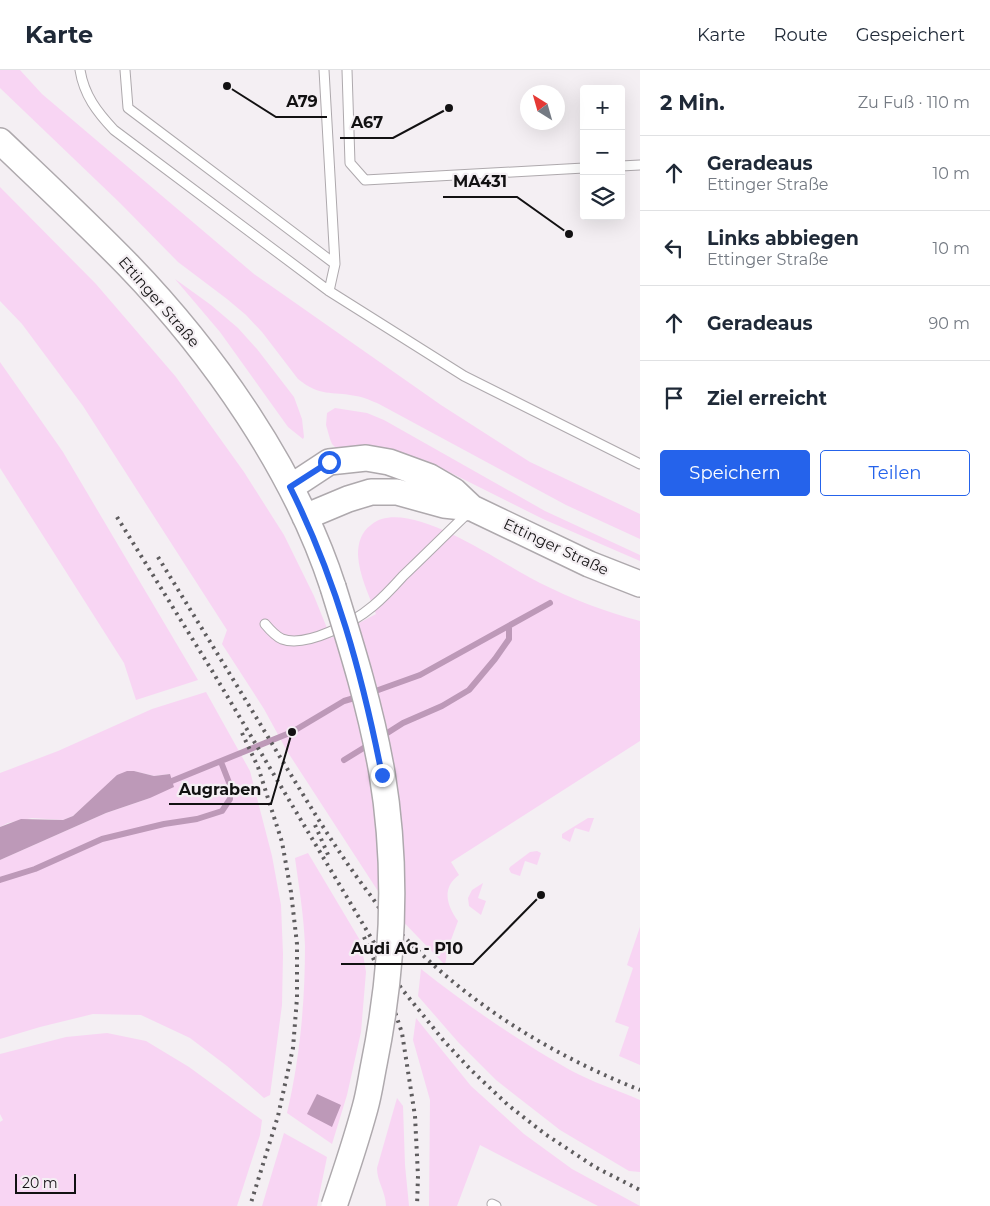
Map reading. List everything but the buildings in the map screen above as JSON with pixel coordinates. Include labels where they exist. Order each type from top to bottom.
[{"type":"main road","name":"Ettinger Straße","points":[[0,141],[129,266],[178,321],[224,379],[272,454],[305,517],[348,499],[371,492],[396,492],[444,505],[472,508]]},
{"type":"main road","name":"Ettinger Straße","points":[[290,487],[329,462],[366,458],[389,462],[430,477],[454,491],[472,508],[589,564],[640,584]]},
{"type":"main road","points":[[305,517],[325,562],[358,664],[382,775],[389,834],[391,896],[388,963],[379,1036],[365,1107],[334,1206]]},
{"type":"lane","points":[[80,70],[86,93],[93,105],[114,130],[329,292],[464,376],[640,464]]},
{"type":"lane","points":[[126,70],[128,108],[335,264]]},
{"type":"lane","points":[[324,70],[335,264],[329,292]]},
{"type":"lane","points":[[347,70],[350,163],[366,180],[580,168]]},
{"type":"lane","points":[[625,166],[640,165]]},
{"type":"lane","points":[[265,624],[280,639],[290,641],[303,640],[325,633],[353,620],[373,606],[472,508]]},
{"type":"shaded area","points":[[0,70],[20,70],[42,94],[254,274],[441,405],[530,462],[640,514],[640,539],[566,505],[379,404],[359,397],[319,391],[306,385],[298,379],[262,332],[246,315],[178,262],[120,203],[0,88]]},
{"type":"shaded area","points":[[0,187],[96,284],[176,377],[244,472],[284,535],[314,596],[331,638],[376,614],[360,570],[359,546],[362,534],[371,525],[387,518],[408,519],[431,525],[456,536],[552,589],[577,600],[640,621],[640,741],[451,862],[459,875],[450,886],[448,897],[451,909],[458,921],[448,948],[445,965],[387,905],[287,751],[264,709],[222,644],[227,630],[83,406],[22,324],[0,301]]},
{"type":"shaded area","points":[[175,279],[211,305],[238,328],[257,349],[294,397],[302,419],[303,439],[288,427],[220,332]]},
{"type":"shaded area","points":[[0,362],[63,452],[198,680],[136,700],[124,663],[0,468]]},
{"type":"shaded area","points":[[335,408],[367,413],[384,420],[545,511],[640,555],[640,561],[543,519],[427,461],[405,454],[362,447],[336,448],[332,444],[326,425],[327,413]]},
{"type":"shaded area","points":[[206,692],[250,771],[272,856],[281,905],[283,954],[282,1005],[270,1095],[264,1098],[227,1066],[190,1038],[141,1015],[93,1014],[0,1039],[0,860],[106,813],[150,798],[170,774],[154,776],[134,771],[117,776],[73,816],[63,820],[32,818],[8,823],[0,827],[0,773],[58,751],[152,709]]},
{"type":"shaded area","points":[[127,771],[154,776],[170,774],[174,787],[150,798],[106,813],[0,860],[0,827],[21,819],[63,820],[73,816],[117,775]]},
{"type":"shaded area","points":[[588,818],[594,818],[589,832],[575,828],[570,842],[562,838],[562,834]]},
{"type":"shaded area","points":[[537,851],[541,853],[537,865],[525,861],[520,876],[511,873],[510,867],[530,852]]},
{"type":"shaded area","points":[[308,853],[361,942],[366,972],[361,1032],[347,1095],[332,1144],[287,1113],[298,1051],[305,967],[304,924],[295,858]]},
{"type":"shaded area","points":[[483,883],[478,898],[486,901],[481,915],[469,906],[468,898],[472,890]]},
{"type":"shaded area","points":[[640,927],[640,1065],[619,1056],[629,1027],[615,1022],[633,968],[627,965]]},
{"type":"shaded area","points":[[421,969],[493,1022],[550,1059],[587,1078],[640,1100],[640,1172],[629,1171],[560,1130],[496,1080],[458,1042],[418,996]]},
{"type":"shaded area","points":[[416,1018],[471,1086],[524,1134],[572,1169],[640,1206],[598,1206],[480,1145],[457,1206],[429,1206],[430,1100],[413,1040]]},
{"type":"shaded area","points":[[107,1033],[146,1041],[189,1067],[262,1120],[260,1135],[237,1206],[0,1206],[0,1122],[3,1120],[0,1114],[0,1054],[66,1037]]},
{"type":"shaded area","points":[[317,1094],[341,1105],[332,1127],[307,1114]]},
{"type":"shaded area","points":[[397,1098],[403,1106],[405,1165],[409,1206],[386,1206],[385,1196],[377,1173]]},
{"type":"shaded area","points":[[284,1133],[327,1157],[317,1206],[262,1206]]},
{"type":"waterway","points":[[370,693],[420,675],[550,603]]},
{"type":"waterway","points":[[381,737],[403,723],[442,706],[469,690],[509,639],[509,626]]},
{"type":"waterway","points":[[167,783],[292,732],[344,701],[361,696]]},
{"type":"waterway","points":[[344,760],[370,744]]},
{"type":"waterway","points":[[0,880],[35,869],[102,839],[164,824],[197,819],[222,811],[230,799],[230,785],[221,762]]},
{"type":"railway","points":[[117,517],[211,669],[401,988],[444,1041],[508,1105],[545,1134],[595,1167],[640,1190]]},
{"type":"railway","points":[[158,557],[324,828],[391,923],[448,978],[508,1022],[572,1059],[640,1090]]},
{"type":"railway","points":[[242,733],[258,767],[282,842],[291,892],[297,944],[297,998],[293,1048],[278,1116],[250,1206]]},
{"type":"railway","points":[[315,825],[329,857]]},
{"type":"railway","points":[[364,937],[390,997],[402,1033],[415,1116],[418,1176],[417,1206]]},
{"type":"place","name":"A79","points":[[227,86]]},
{"type":"place","name":"A67","points":[[449,108]]},
{"type":"place","name":"MA431","points":[[569,234]]},
{"type":"place","name":"Augraben","points":[[292,732]]},
{"type":"place","name":"Audi AG - P10","points":[[541,895]]},
{"type":"route","points":[[329,462],[290,487],[325,562],[358,664],[382,775]]}]
